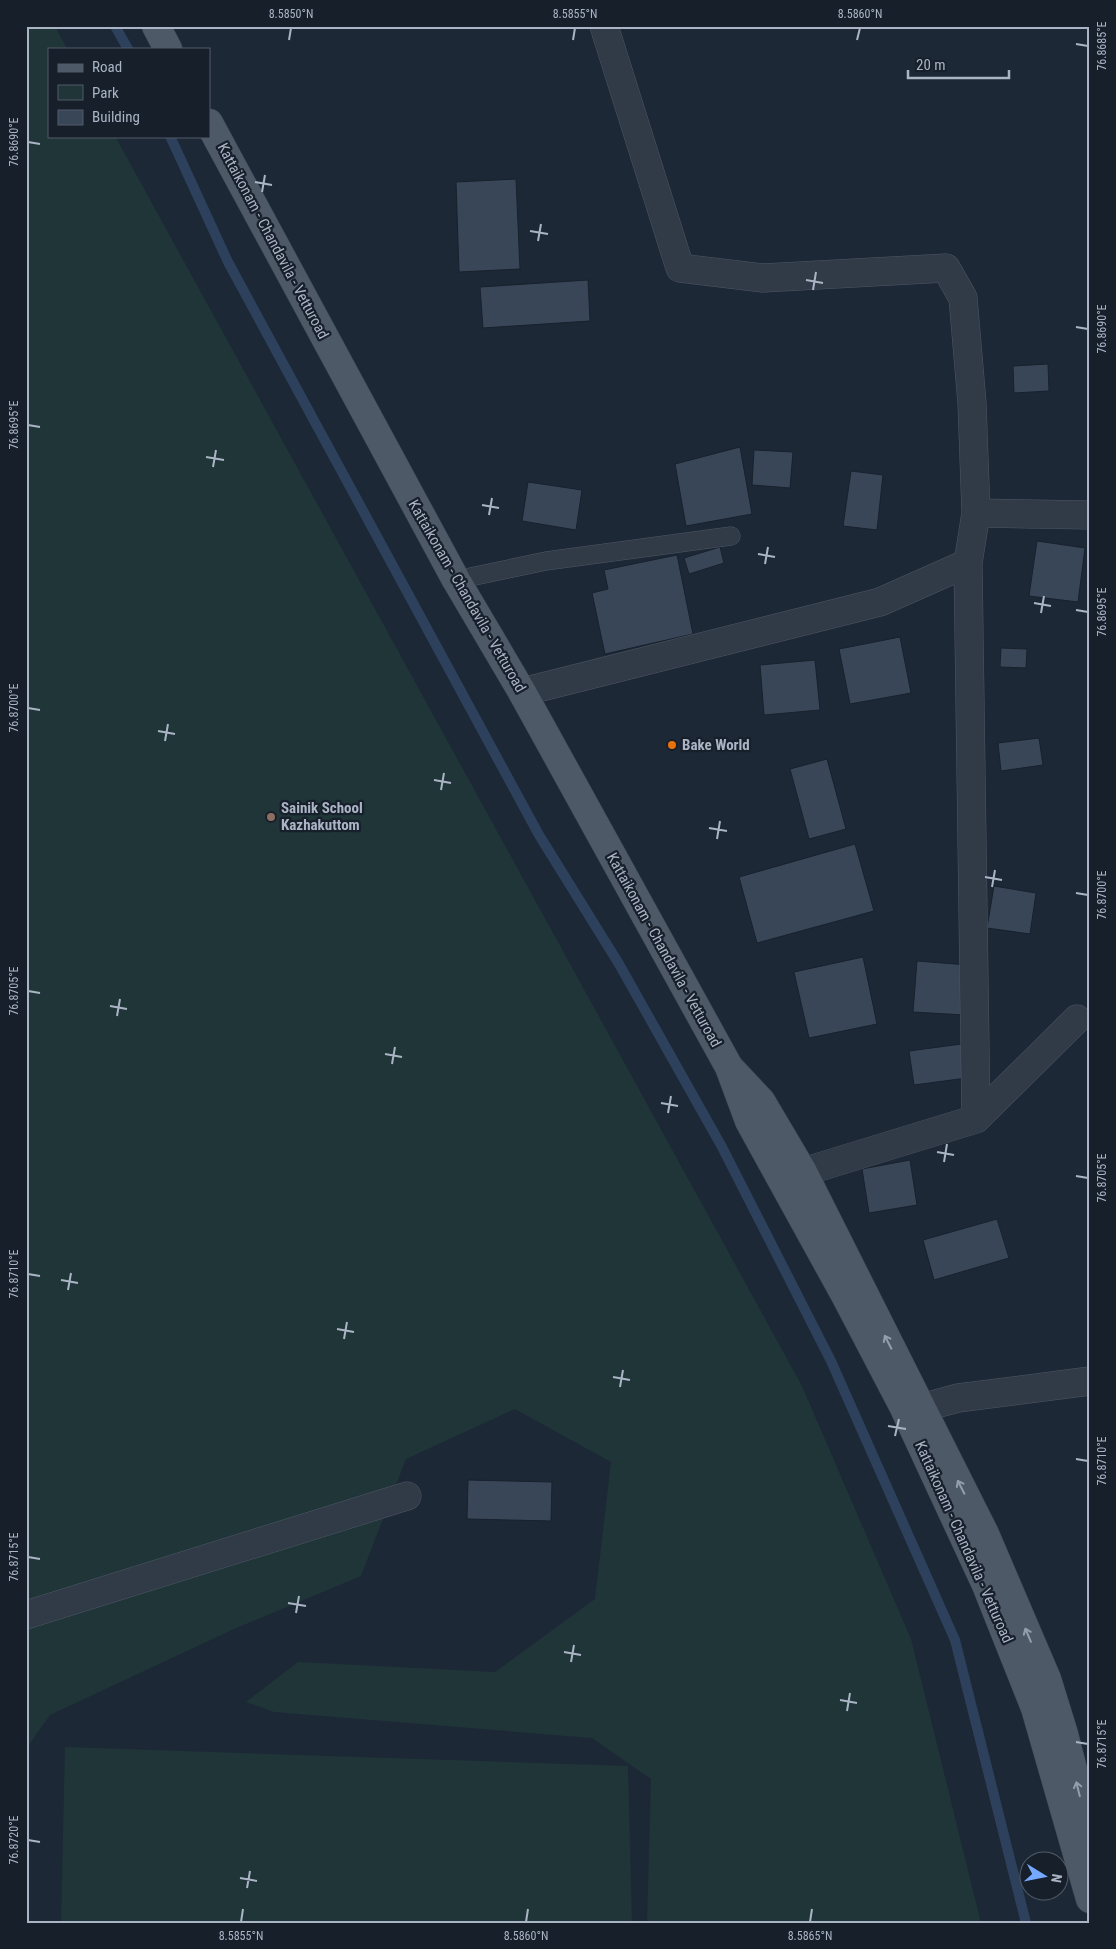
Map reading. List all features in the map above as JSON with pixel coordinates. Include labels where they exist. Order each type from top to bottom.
[{"type":"main road","points":[[156,26],[167,48]]},
{"type":"main road","name":"Kattaikonam - Chandavila - Vetturoad","points":[[210,125],[456,580],[522,692],[728,1067],[749,1121],[846,1297],[903,1406],[986,1585],[1035,1708],[1090,1899]]},
{"type":"main road","name":"Kattaikonam - Chandavila - Vetturoad","points":[[728,1067],[761,1101],[803,1172],[985,1534],[1047,1679],[1064,1734],[1090,1836]]},
{"type":"street","points":[[604,26],[680,268],[763,278],[946,268],[962,298],[972,403],[976,513],[968,563],[976,1119]]},
{"type":"street","points":[[976,513],[1090,515]]},
{"type":"street","points":[[522,692],[880,602],[968,563]]},
{"type":"street","points":[[803,1172],[976,1119],[1076,1019]]},
{"type":"street","points":[[922,1408],[958,1398],[1090,1381]]},
{"type":"street","points":[[26,1615],[407,1496]]},
{"type":"lane","points":[[456,580],[546,561],[731,536]]},
{"type":"green space","name":"Sainik School Kazhakuttom","points":[[26,26],[55,26],[66,48],[48,48],[48,138],[116,138],[802,1386],[911,1639],[981,1923],[647,1923],[651,1779],[592,1738],[274,1712],[246,1702],[298,1662],[495,1672],[595,1599],[611,1462],[515,1409],[406,1459],[361,1576],[234,1629],[50,1715],[26,1749]]},
{"type":"green space","points":[[65,1747],[628,1766],[632,1923],[61,1923]]},
{"type":"building","points":[[516,179],[520,269],[459,272],[456,182]]},
{"type":"building","points":[[588,280],[590,321],[483,328],[480,287]]},
{"type":"building","points":[[1048,364],[1049,391],[1014,393],[1013,366]]},
{"type":"building","points":[[740,447],[752,514],[686,526],[675,464]]},
{"type":"building","points":[[754,450],[793,452],[790,488],[752,485]]},
{"type":"building","points":[[851,471],[883,475],[877,530],[843,526]]},
{"type":"building","points":[[528,482],[582,490],[576,530],[522,521]]},
{"type":"building","points":[[1037,541],[1085,548],[1078,602],[1029,596]]},
{"type":"building","points":[[720,547],[724,563],[689,574],[684,558]]},
{"type":"building","points":[[677,555],[693,634],[605,654],[592,593],[608,589],[604,570]]},
{"type":"building","points":[[900,637],[911,693],[850,704],[839,649]]},
{"type":"building","points":[[1001,648],[1027,649],[1026,668],[1000,667]]},
{"type":"building","points":[[815,660],[820,710],[764,715],[760,665]]},
{"type":"building","points":[[1039,738],[1043,765],[1001,771],[998,743]]},
{"type":"building","points":[[827,759],[846,829],[809,839],[790,769]]},
{"type":"building","points":[[855,844],[874,911],[757,943],[739,877]]},
{"type":"building","points":[[994,886],[1036,893],[1030,934],[987,928]]},
{"type":"building","points":[[863,957],[877,1024],[809,1038],[794,972]]},
{"type":"building","points":[[917,961],[968,965],[965,1015],[913,1012]]},
{"type":"building","points":[[969,1043],[974,1077],[914,1085],[909,1051]]},
{"type":"building","points":[[910,1160],[917,1205],[869,1213],[862,1169]]},
{"type":"building","points":[[997,1219],[1009,1258],[934,1280],[923,1240]]},
{"type":"building","points":[[468,1480],[552,1482],[551,1521],[467,1519]]},
{"type":"waterway","points":[[115,26],[127,48]]},
{"type":"waterway","points":[[171,138],[228,262],[539,835],[619,964],[722,1147],[831,1361],[955,1640],[1026,1923]]},
{"type":"place","name":"Bake World","points":[[672,745]]},
{"type":"place","name":"Sainik School Kazhakuttom","points":[[271,817]]}]
